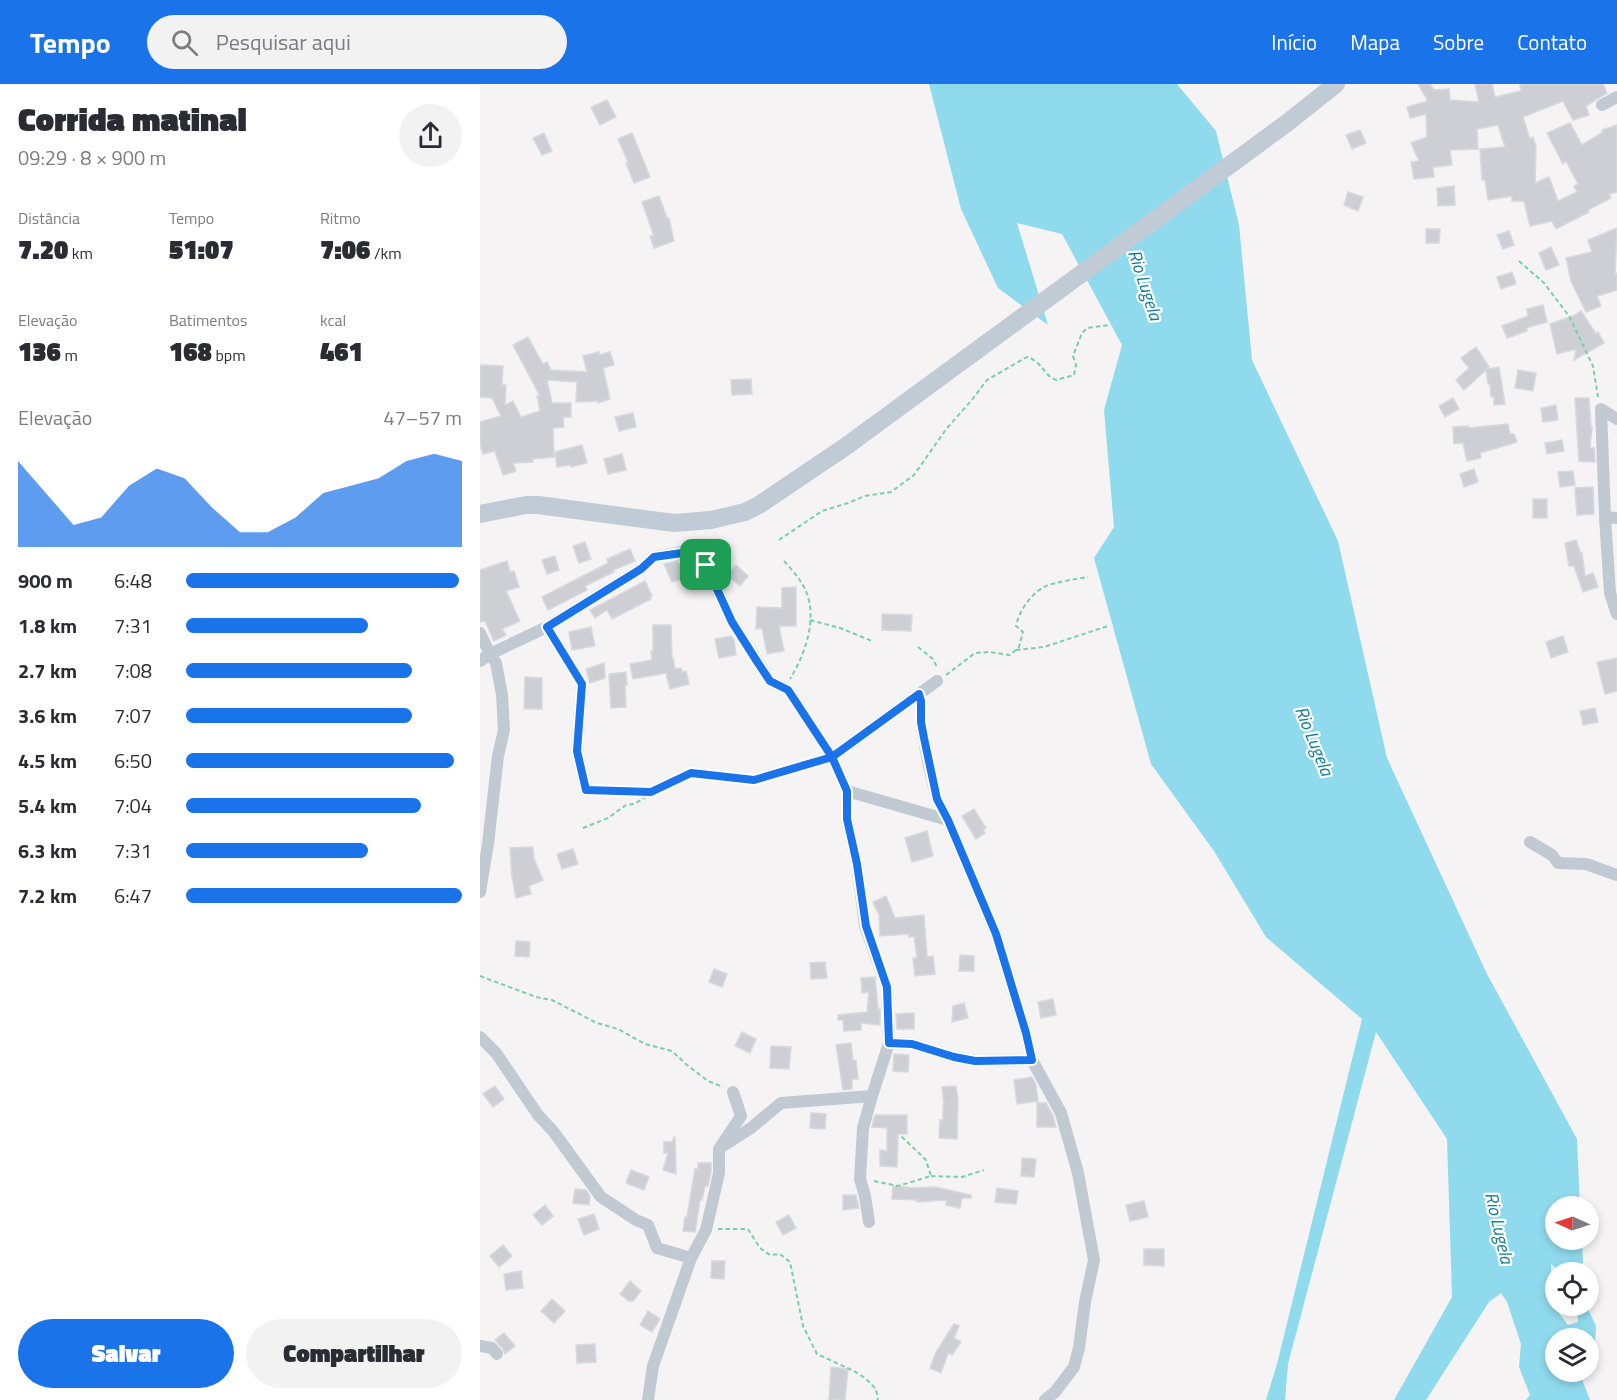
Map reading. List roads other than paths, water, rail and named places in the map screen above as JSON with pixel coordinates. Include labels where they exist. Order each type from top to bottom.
[{"type":"main road","points":[[480,514],[526,505],[538,505],[674,524],[711,520],[745,512],[759,506],[845,447],[1287,123],[1336,84]]},
{"type":"street","points":[[1602,105],[1617,97]]},
{"type":"street","points":[[1617,419],[1601,409],[1611,518],[1610,593],[1617,614]]},
{"type":"street","points":[[485,658],[547,627],[641,569],[654,557],[689,552],[706,565],[732,622],[770,681],[788,690],[832,757],[847,791],[847,819],[857,864],[866,926],[887,987],[889,1043],[863,1128],[860,1179],[869,1222]]},
{"type":"street","points":[[547,627],[582,684],[577,751],[586,790]]},
{"type":"street","points":[[480,633],[485,658]]},
{"type":"street","points":[[480,892],[498,756],[504,730],[496,663],[485,658]]},
{"type":"street","points":[[832,757],[937,681]]},
{"type":"street","points":[[919,694],[921,722],[937,799],[996,934],[1032,1060],[1061,1113],[1078,1173],[1094,1260],[1074,1367],[1055,1392],[1045,1400]]},
{"type":"street","points":[[847,791],[948,820]]},
{"type":"street","points":[[1530,842],[1552,855],[1558,863],[1586,864],[1617,875]]},
{"type":"street","points":[[480,1037],[496,1053],[538,1115],[553,1131],[602,1197],[636,1220],[648,1225],[657,1248],[691,1258]]},
{"type":"street","points":[[889,1043],[912,1044],[975,1061],[1032,1060]]},
{"type":"street","points":[[648,1400],[654,1366],[691,1258],[706,1230],[719,1173],[719,1149],[741,1116],[733,1092]]},
{"type":"street","points":[[719,1149],[751,1128],[781,1102],[872,1096]]},
{"type":"street","points":[[480,1346],[492,1348],[497,1354]]},
{"type":"water","name":"Rio Lugela","points":[[929,84],[1177,84],[1216,131],[1239,225],[1252,360],[1338,541],[1387,758],[1487,974],[1577,1139],[1580,1196],[1545,1196],[1545,1250],[1582,1250],[1583,1262],[1545,1262],[1545,1316],[1561,1316],[1568,1325],[1578,1322],[1578,1316],[1591,1316],[1596,1328],[1545,1328],[1545,1382],[1583,1382],[1590,1400],[1526,1400],[1530,1395],[1519,1367],[1521,1344],[1507,1302],[1501,1293],[1489,1302],[1426,1400],[1394,1400],[1452,1297],[1447,1139],[1376,1032],[1288,1364],[1285,1400],[1266,1400],[1277,1364],[1362,1019],[1266,937],[1214,851],[1151,764],[1094,558],[1114,527],[1104,410],[1122,345],[1062,234],[1017,223],[1048,325],[998,288],[961,209]]}]
